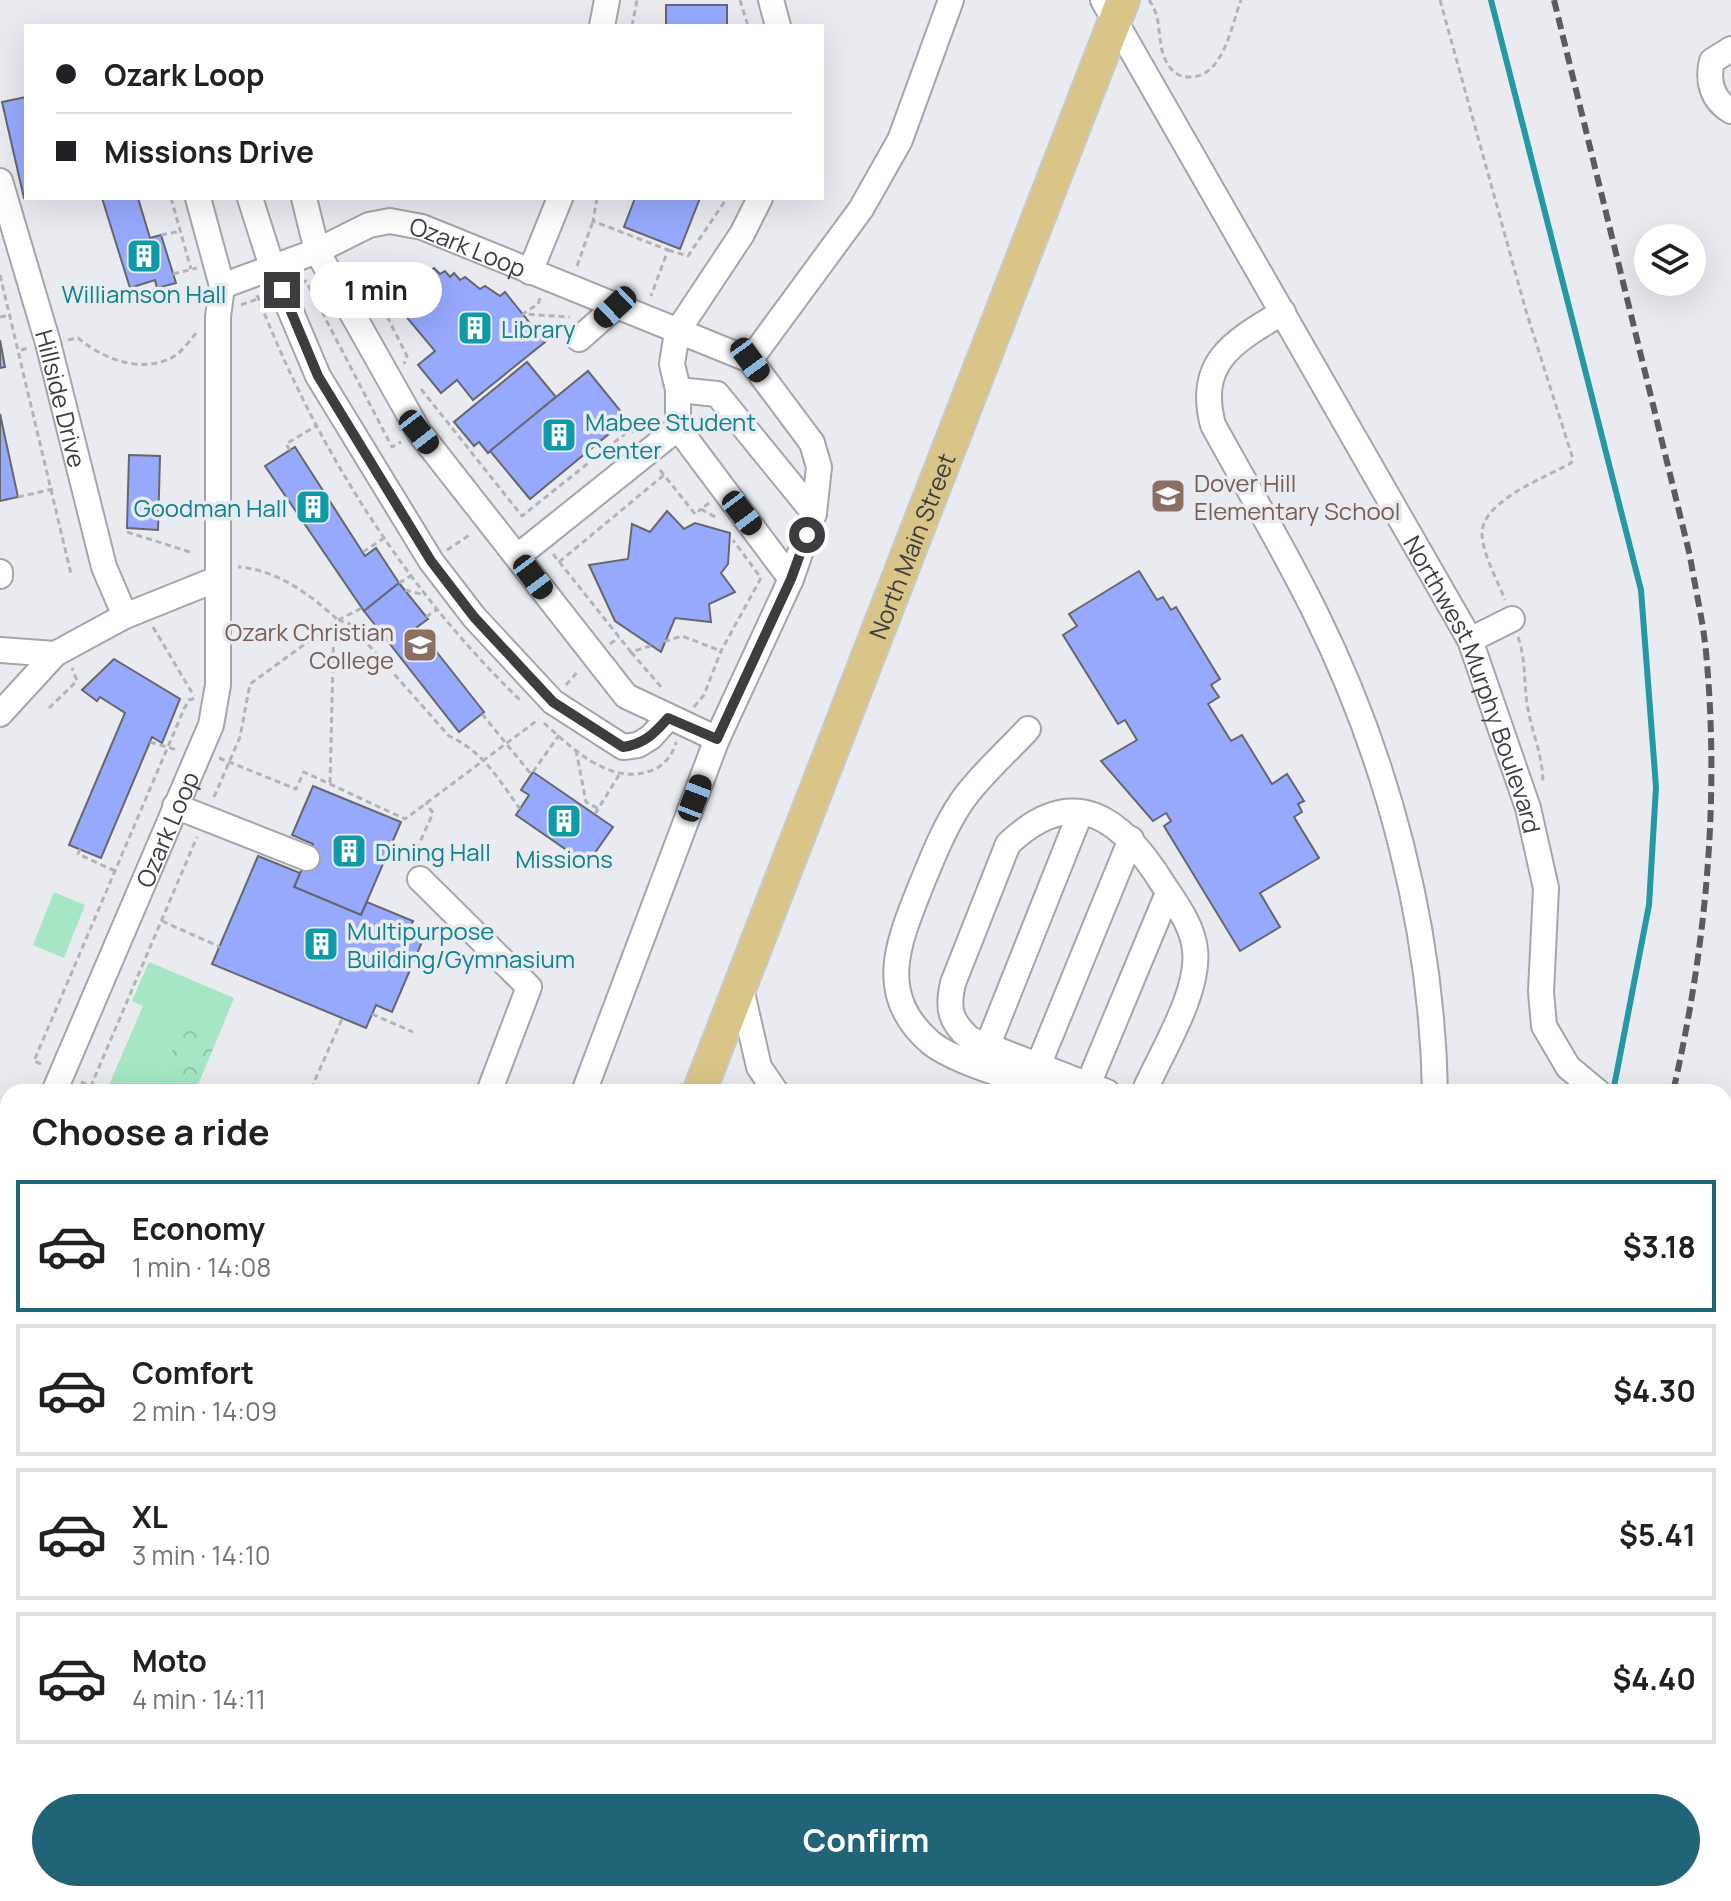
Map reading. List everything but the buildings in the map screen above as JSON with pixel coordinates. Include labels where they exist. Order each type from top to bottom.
[{"type":"main road","name":"North Main Street","points":[[702,1084],[1114,6]]},
{"type":"street","points":[[602,24],[607,0]]},
{"type":"street","points":[[771,0],[777,24]]},
{"type":"street","points":[[587,1084],[717,739],[791,579],[814,513],[819,467],[812,443],[750,360],[853,220],[900,140],[951,0]]},
{"type":"street","name":"Northwest Murphy Boulevard","points":[[1114,6],[1283,312],[1470,640],[1528,808],[1546,888],[1541,992],[1544,1026],[1568,1067],[1589,1084]]},
{"type":"street","points":[[1731,49],[1712,61],[1709,72],[1714,94],[1731,111]]},
{"type":"street","name":"Hillside Drive","points":[[0,181],[48,343],[104,567],[137,618]]},
{"type":"street","points":[[199,200],[222,286]]},
{"type":"street","points":[[251,200],[272,267],[318,376],[431,561],[474,617],[553,702],[623,747],[645,741],[668,718]]},
{"type":"street","points":[[304,200],[317,251],[419,432],[626,696],[717,739]]},
{"type":"street","points":[[537,275],[559,200]]},
{"type":"street","points":[[759,200],[742,234],[677,332],[672,364],[678,390],[678,428],[791,579]]},
{"type":"street","name":"Ozark Loop","points":[[58,1082],[211,725],[218,685],[225,573],[218,317],[222,286],[317,251],[369,225],[390,221],[422,227],[750,360]]},
{"type":"street","points":[[578,328],[615,307]]},
{"type":"street","points":[[1283,312],[1238,340],[1223,355],[1209,385],[1210,411],[1213,425],[1315,612],[1370,743],[1400,840],[1415,912],[1428,1001],[1434,1084]]},
{"type":"street","points":[[678,390],[717,394],[814,513]]},
{"type":"street","points":[[518,556],[678,428]]},
{"type":"street","points":[[0,714],[62,658],[225,573]]},
{"type":"street","points":[[1470,640],[1512,619]]},
{"type":"street","points":[[0,650],[62,658]]},
{"type":"street","points":[[1028,729],[964,798],[945,830],[900,936],[894,967],[899,996],[912,1023],[934,1045],[1029,1084]]},
{"type":"street","points":[[175,806],[307,858]]},
{"type":"street","points":[[987,1047],[1080,814]]},
{"type":"street","points":[[1080,1084],[970,1039],[955,1026],[948,1007],[953,983],[1008,844],[1026,827],[1049,817],[1080,814],[1102,817],[1131,839],[1184,918],[1195,947],[1196,967],[1186,1002],[1148,1084]]},
{"type":"street","points":[[1038,1066],[1131,839]]},
{"type":"street","points":[[420,879],[529,987],[492,1084]]},
{"type":"street","points":[[1096,1084],[1168,893]]},
{"type":"street","points":[[740,984],[759,1067],[771,1084]]},
{"type":"path","points":[[632,24],[637,0]]},
{"type":"path","points":[[740,0],[747,24]]},
{"type":"path","points":[[1149,0],[1158,12],[1164,57],[1171,70],[1182,77],[1201,77],[1215,67],[1241,0]]},
{"type":"path","points":[[1440,0],[1526,311],[1573,459],[1490,511],[1483,523],[1482,537],[1520,643],[1528,711],[1543,765],[1543,795]]},
{"type":"path","points":[[172,200],[191,269],[173,274]]},
{"type":"path","points":[[568,288],[593,221],[597,200]]},
{"type":"path","points":[[593,221],[688,256],[726,200]]},
{"type":"path","points":[[161,235],[181,231]]},
{"type":"path","points":[[642,318],[668,250]]},
{"type":"path","points":[[360,263],[407,356],[403,366]]},
{"type":"path","points":[[0,275],[21,350],[71,574]]},
{"type":"path","points":[[537,275],[538,304],[523,314],[578,328]]},
{"type":"path","points":[[258,298],[306,281],[392,447],[419,432]]},
{"type":"path","points":[[256,292],[299,396],[384,538],[410,575]]},
{"type":"path","points":[[0,317],[11,315]]},
{"type":"path","points":[[21,350],[78,338],[95,352],[118,361],[169,360],[205,325]]},
{"type":"path","points":[[419,386],[666,693]]},
{"type":"path","points":[[290,450],[286,444],[316,426]]},
{"type":"path","points":[[522,516],[631,429],[695,514],[701,509]]},
{"type":"path","points":[[559,562],[664,475]]},
{"type":"path","points":[[18,497],[53,489]]},
{"type":"path","points":[[399,583],[514,504]]},
{"type":"path","points":[[127,532],[193,553]]},
{"type":"path","points":[[363,552],[384,538]]},
{"type":"path","points":[[225,573],[247,567],[290,584],[309,595],[336,622],[350,624],[449,736],[469,745],[485,760],[520,809]]},
{"type":"path","points":[[405,590],[425,595]]},
{"type":"path","points":[[92,1084],[240,737],[250,684],[336,622],[362,608]]},
{"type":"path","points":[[426,617],[436,610]]},
{"type":"path","points":[[137,618],[196,698]]},
{"type":"path","points":[[609,624],[615,621]]},
{"type":"path","points":[[330,784],[336,622]]},
{"type":"path","points":[[631,652],[682,636],[721,651]]},
{"type":"path","points":[[230,761],[296,789],[304,772],[405,819],[539,719],[575,673],[619,637]]},
{"type":"path","points":[[49,708],[77,681],[62,658]]},
{"type":"path","points":[[58,1082],[34,1061],[184,709],[189,700],[203,697]]},
{"type":"path","points":[[177,706],[184,709]]},
{"type":"path","points":[[482,714],[532,773],[559,735]]},
{"type":"path","points":[[150,742],[167,749]]},
{"type":"path","points":[[576,750],[586,802],[599,809]]},
{"type":"path","points":[[595,814],[619,775]]},
{"type":"path","points":[[420,879],[415,853],[433,813],[426,803]]},
{"type":"path","points":[[80,849],[78,854],[115,871]]},
{"type":"path","points":[[162,921],[220,947]]},
{"type":"path","points":[[372,1014],[413,1032]]},
{"type":"path","points":[[313,1084],[342,1019]]},
{"type":"green space","points":[[54,892],[85,905],[64,958],[33,945]]},
{"type":"green space","points":[[149,962],[234,998],[218,1037],[184,1024],[158,1084],[109,1084],[143,1006],[132,1001]]},
{"type":"green space","points":[[184,1023],[218,1037],[198,1084],[158,1084]]},
{"type":"waterway","points":[[1491,0],[1641,590],[1656,787],[1649,905],[1615,1084]]},
{"type":"railway","points":[[1554,0],[1690,556],[1706,652],[1711,763],[1707,874],[1694,983],[1675,1084]]},
{"type":"place","name":"Williamson Hall","points":[[144,256]]},
{"type":"place","name":"Library","points":[[475,328]]},
{"type":"place","name":"Mabee Student Center","points":[[559,435]]},
{"type":"place","name":"Dover Hill Elementary School","points":[[1168,496]]},
{"type":"place","name":"Goodman Hall","points":[[313,507]]},
{"type":"place","name":"Ozark Christian College","points":[[420,645]]},
{"type":"place","name":"Missions","points":[[564,821]]},
{"type":"place","name":"Dining Hall","points":[[349,851]]},
{"type":"place","name":"Multipurpose Building/Gymnasium","points":[[321,944]]},
{"type":"route","points":[[282,290],[318,376],[431,561],[474,617],[553,702],[623,747],[638,745],[651,737],[668,718],[699,734],[717,739],[791,579],[807,535]]}]
